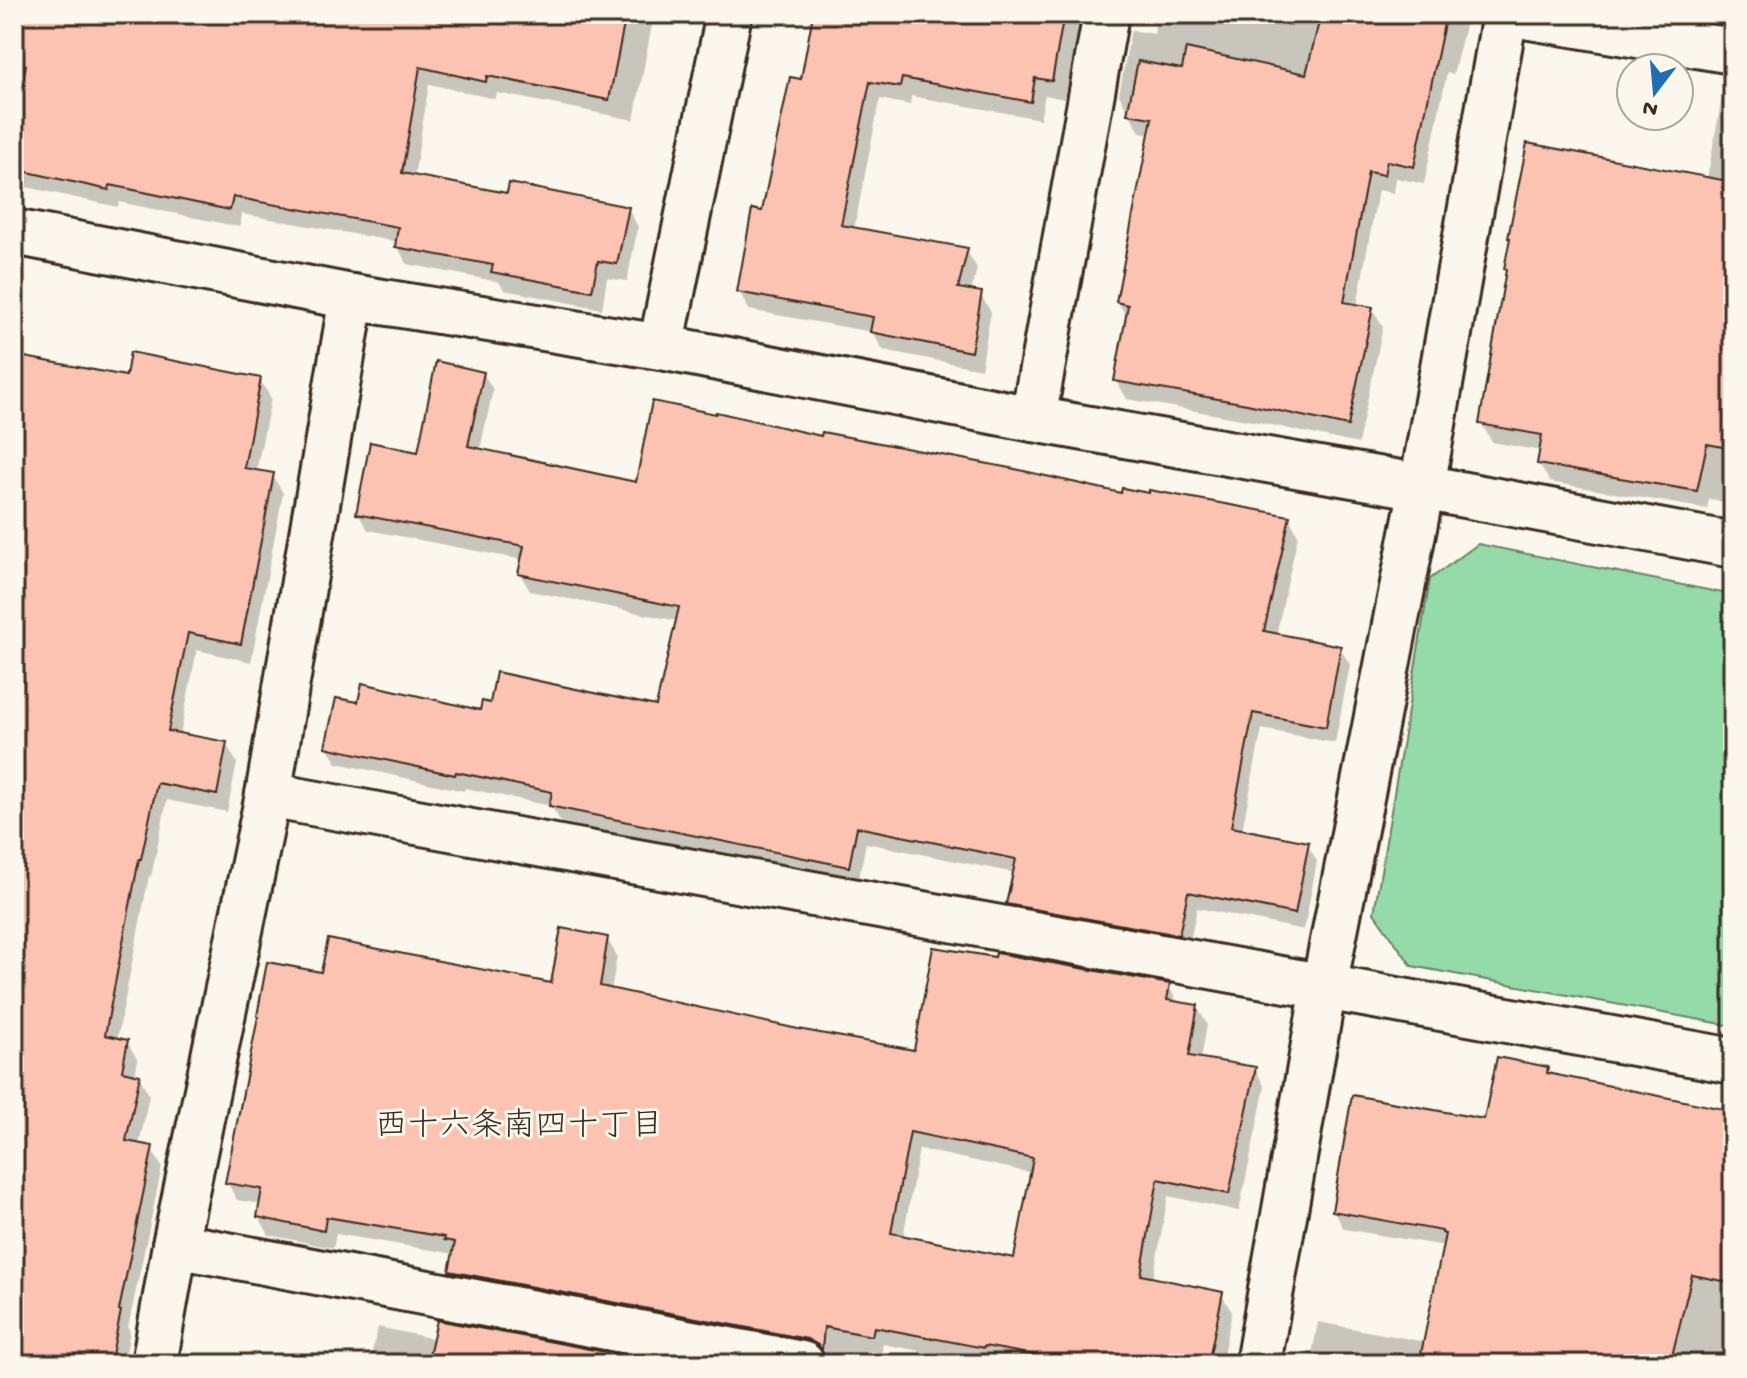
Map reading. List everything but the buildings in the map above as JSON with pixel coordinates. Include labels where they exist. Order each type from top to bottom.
[{"type":"street","points":[[661,347],[729,14]]},
{"type":"street","points":[[1033,419],[1106,14]]},
{"type":"street","points":[[1258,1364],[1324,987],[1422,487],[1505,14]]},
{"type":"street","points":[[1513,14],[1733,51]]},
{"type":"street","points":[[14,232],[352,297],[661,347],[1033,419],[1733,545]]},
{"type":"street","points":[[154,1364],[175,1245],[268,795],[352,297]]},
{"type":"street","points":[[268,795],[1733,1061]]},
{"type":"street","points":[[175,1245],[802,1364]]},
{"type":"green space","points":[[1478,544],[1733,595],[1733,1026],[1412,966],[1374,913],[1430,579]]},
{"type":"district","name":"西十六条南四十丁目","points":[[519,1128]]}]
